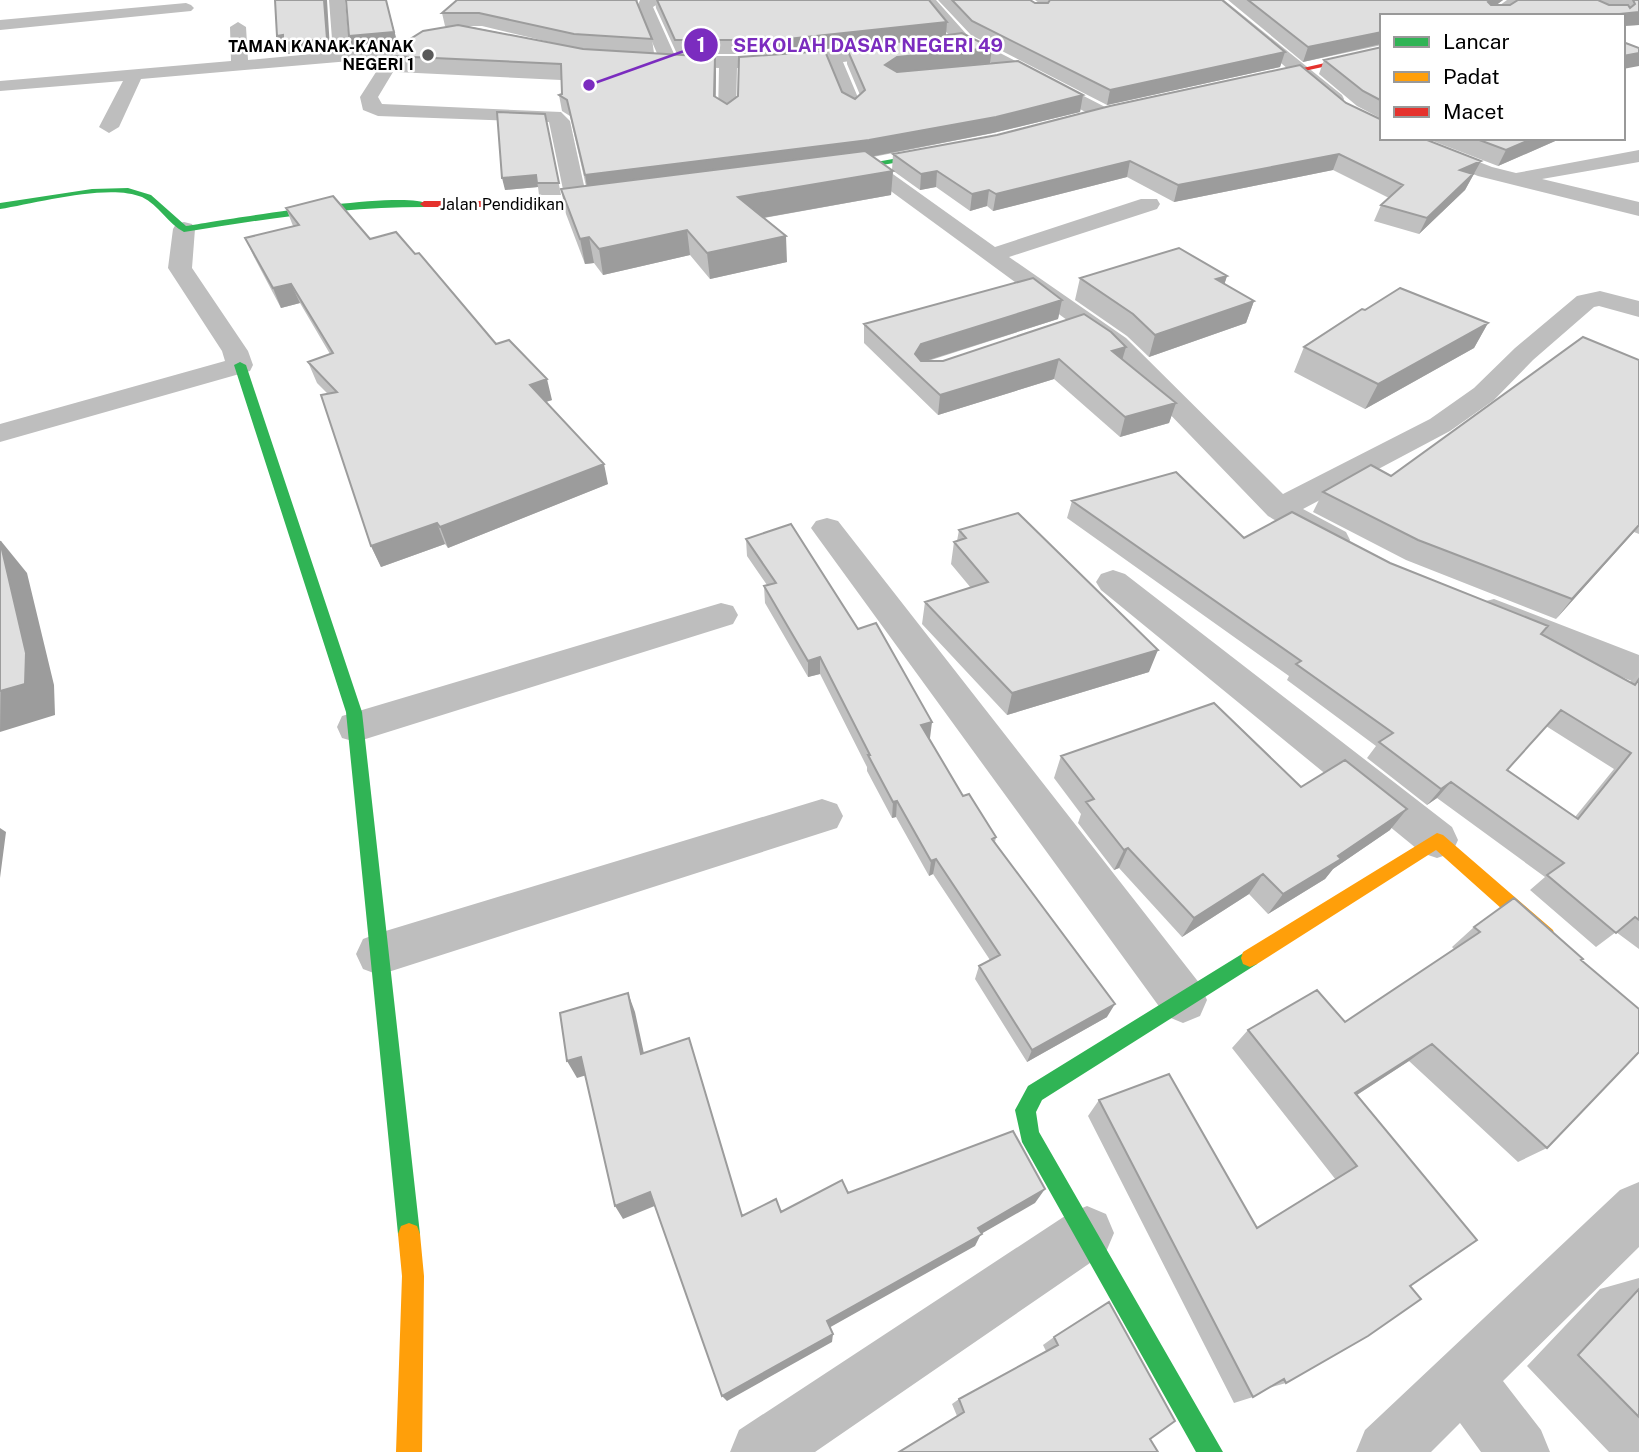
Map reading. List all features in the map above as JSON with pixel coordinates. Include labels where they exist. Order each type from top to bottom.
[{"type":"street","points":[[337,0],[342,56]]},
{"type":"street","points":[[928,0],[963,41],[1111,113]]},
{"type":"street","points":[[1215,0],[1349,111]]},
{"type":"street","points":[[1496,14],[1518,0]]},
{"type":"street","points":[[648,1],[645,6],[669,62]]},
{"type":"street","points":[[0,25],[186,8]]},
{"type":"street","points":[[238,27],[240,66]]},
{"type":"street","points":[[937,45],[963,41]]},
{"type":"street","points":[[649,61],[728,64],[833,58],[911,48]]},
{"type":"street","points":[[0,86],[134,76],[402,49],[369,97],[370,106],[378,110],[554,116],[560,121],[578,204]]},
{"type":"street","points":[[1235,85],[1380,52]]},
{"type":"street","points":[[833,58],[853,107]]},
{"type":"street","points":[[727,112],[728,64]]},
{"type":"street","points":[[991,70],[1019,68]]},
{"type":"street","points":[[109,127],[134,76]]},
{"type":"street","points":[[1080,121],[1111,113]]},
{"type":"street","points":[[1404,140],[1458,164],[1639,209]]},
{"type":"street","points":[[813,173],[869,166],[956,149]]},
{"type":"street","points":[[1509,178],[1639,156]]},
{"type":"street","points":[[869,166],[993,255],[1070,326],[1117,344],[1279,509],[1359,553]]},
{"type":"street","points":[[0,206],[93,194],[143,195],[184,229],[180,268],[234,351],[240,365],[354,712],[413,1276],[409,1452]]},
{"type":"street","name":"Jalan Pendidikan","points":[[184,229],[329,206],[378,203],[486,206],[578,204],[633,197]]},
{"type":"street","points":[[993,255],[1149,204]]},
{"type":"street","points":[[1279,509],[1440,425],[1484,394],[1524,354],[1586,301],[1600,298],[1639,309]]},
{"type":"street","points":[[0,433],[240,365]]},
{"type":"street","points":[[827,528],[1183,1000]]},
{"type":"street","points":[[1113,582],[1437,840],[1558,947]]},
{"type":"street","points":[[1471,602],[1639,670]]},
{"type":"street","points":[[356,727],[721,615]]},
{"type":"street","points":[[379,954],[822,817]]},
{"type":"street","points":[[1210,1452],[1029,1135],[1024,1110],[1035,1093],[1437,840]]},
{"type":"street","points":[[1387,1452],[1639,1209]]},
{"type":"street","points":[[761,1452],[1087,1233]]},
{"type":"street","points":[[1463,1378],[1519,1452]]},
{"type":"building","points":[[275,0],[324,0],[327,39],[283,43],[283,35],[277,36]]},
{"type":"building","points":[[346,0],[386,0],[394,32],[349,36]]},
{"type":"building","points":[[457,0],[636,0],[652,39],[574,34],[479,13],[442,13]]},
{"type":"building","points":[[657,0],[929,0],[947,22],[778,40],[675,40]]},
{"type":"building","points":[[952,0],[1030,0],[1035,3],[1048,3],[1050,0],[1222,0],[1285,52],[1110,90],[972,21]]},
{"type":"building","points":[[1248,0],[1491,0],[1488,2],[1491,5],[1510,5],[1518,0],[1598,0],[1609,5],[1628,5],[1630,8],[1635,4],[1633,0],[1639,0],[1639,12],[1620,14],[1380,14],[1380,32],[1308,47]]},
{"type":"building","points":[[458,25],[583,49],[715,57],[714,96],[727,104],[738,96],[739,57],[825,51],[842,92],[855,99],[865,90],[847,49],[962,33],[992,48],[897,57],[885,65],[897,72],[1018,61],[1083,95],[996,117],[869,140],[585,175],[567,100],[559,95],[562,94],[561,64],[391,56],[396,48],[423,31]]},
{"type":"building","points":[[1625,43],[1639,48],[1639,53],[1625,56]]},
{"type":"building","points":[[1380,47],[1380,100],[1363,91],[1324,60]]},
{"type":"building","points":[[1300,65],[1346,103],[1380,119],[1380,140],[1427,140],[1481,161],[1460,170],[1473,174],[1427,218],[1381,205],[1403,185],[1339,154],[1178,185],[1130,161],[996,194],[989,190],[972,194],[937,171],[921,174],[893,154],[997,135],[1110,106]]},
{"type":"building","points":[[497,112],[545,114],[559,183],[537,183],[536,175],[502,178]]},
{"type":"building","points":[[1479,140],[1529,140],[1506,150]]},
{"type":"building","points":[[865,151],[893,171],[738,197],[786,236],[707,253],[687,230],[599,249],[589,237],[580,239],[561,189]]},
{"type":"building","points":[[333,196],[370,239],[396,232],[415,254],[419,253],[496,344],[509,340],[547,379],[530,385],[604,464],[440,527],[437,523],[371,546],[321,395],[337,392],[308,362],[333,353],[291,284],[273,288],[245,238],[299,225],[286,208]]},
{"type":"building","points":[[1179,248],[1227,276],[1216,279],[1254,301],[1155,335],[1133,314],[1080,278]]},
{"type":"building","points":[[1033,278],[1062,300],[921,344],[915,354],[921,361],[943,361],[1084,314],[1111,332],[1126,347],[1112,351],[1176,403],[1125,417],[1059,359],[940,395],[864,324]]},
{"type":"building","points":[[1400,288],[1488,323],[1378,384],[1304,347],[1362,309],[1365,310]]},
{"type":"building","points":[[1583,337],[1639,360],[1639,525],[1572,599],[1418,540],[1323,492],[1371,465],[1391,476]]},
{"type":"building","points":[[1176,472],[1244,538],[1292,512],[1390,563],[1548,626],[1541,634],[1635,685],[1639,679],[1639,920],[1635,917],[1616,933],[1547,875],[1564,863],[1451,782],[1441,789],[1379,742],[1393,733],[1296,664],[1301,661],[1072,501]],"holes":[[[1561,710],[1631,753],[1578,819],[1507,770]]]},
{"type":"building","points":[[1018,513],[1158,650],[1012,693],[925,602],[988,582],[954,542],[966,538],[959,530]]},
{"type":"building","points":[[791,524],[858,629],[876,623],[932,722],[921,725],[963,796],[969,794],[996,837],[992,839],[1115,1004],[1032,1050],[979,966],[1000,955],[936,859],[931,861],[897,801],[893,802],[820,657],[808,661],[764,586],[776,583],[746,539]]},
{"type":"building","points":[[0,541],[26,653],[25,684],[0,691]]},
{"type":"building","points":[[1214,703],[1301,787],[1345,760],[1407,809],[1338,856],[1341,859],[1283,894],[1263,874],[1194,918],[1128,848],[1124,850],[1086,802],[1094,799],[1061,756]]},
{"type":"building","points":[[1514,898],[1639,1009],[1639,1052],[1547,1148],[1432,1044],[1355,1093],[1477,1240],[1410,1286],[1421,1299],[1368,1336],[1286,1383],[1284,1379],[1253,1397],[1099,1100],[1169,1074],[1257,1228],[1357,1166],[1248,1030],[1317,990],[1345,1022],[1480,932],[1474,927]]},
{"type":"building","points":[[628,993],[641,1054],[689,1038],[742,1216],[776,1199],[781,1212],[842,1180],[848,1193],[1013,1131],[1045,1189],[978,1228],[982,1234],[827,1321],[833,1334],[722,1396],[650,1192],[615,1206],[581,1057],[567,1061],[560,1013]]},
{"type":"building","points":[[1639,1289],[1639,1417],[1578,1355]]},
{"type":"building","points":[[1109,1302],[1175,1421],[1150,1439],[1158,1452],[899,1452],[964,1412],[959,1399],[1058,1345],[1054,1337]]},
{"type":"traffic: fast","points":[[830,171],[943,152]]},
{"type":"traffic: fast","points":[[0,206],[92,191],[128,191],[153,200],[184,229],[333,208],[424,204]]},
{"type":"traffic: fast","points":[[240,365],[354,712],[409,1234]]},
{"type":"traffic: fast","points":[[1210,1452],[1029,1135],[1025,1110],[1035,1093],[1250,958]]},
{"type":"traffic: slow","points":[[1250,958],[1437,840],[1546,936]]},
{"type":"traffic: slow","points":[[409,1234],[413,1276],[409,1452]]},
{"type":"traffic: jam","points":[[1254,80],[1380,52]]},
{"type":"traffic: jam","points":[[424,204],[577,204],[614,199]]},
{"type":"place","name":"TAMAN KANAK-KANAK NEGERI 1","points":[[428,55]]},
{"type":"place","name":"SEKOLAH DASAR NEGERI 49","points":[[589,85]]}]
